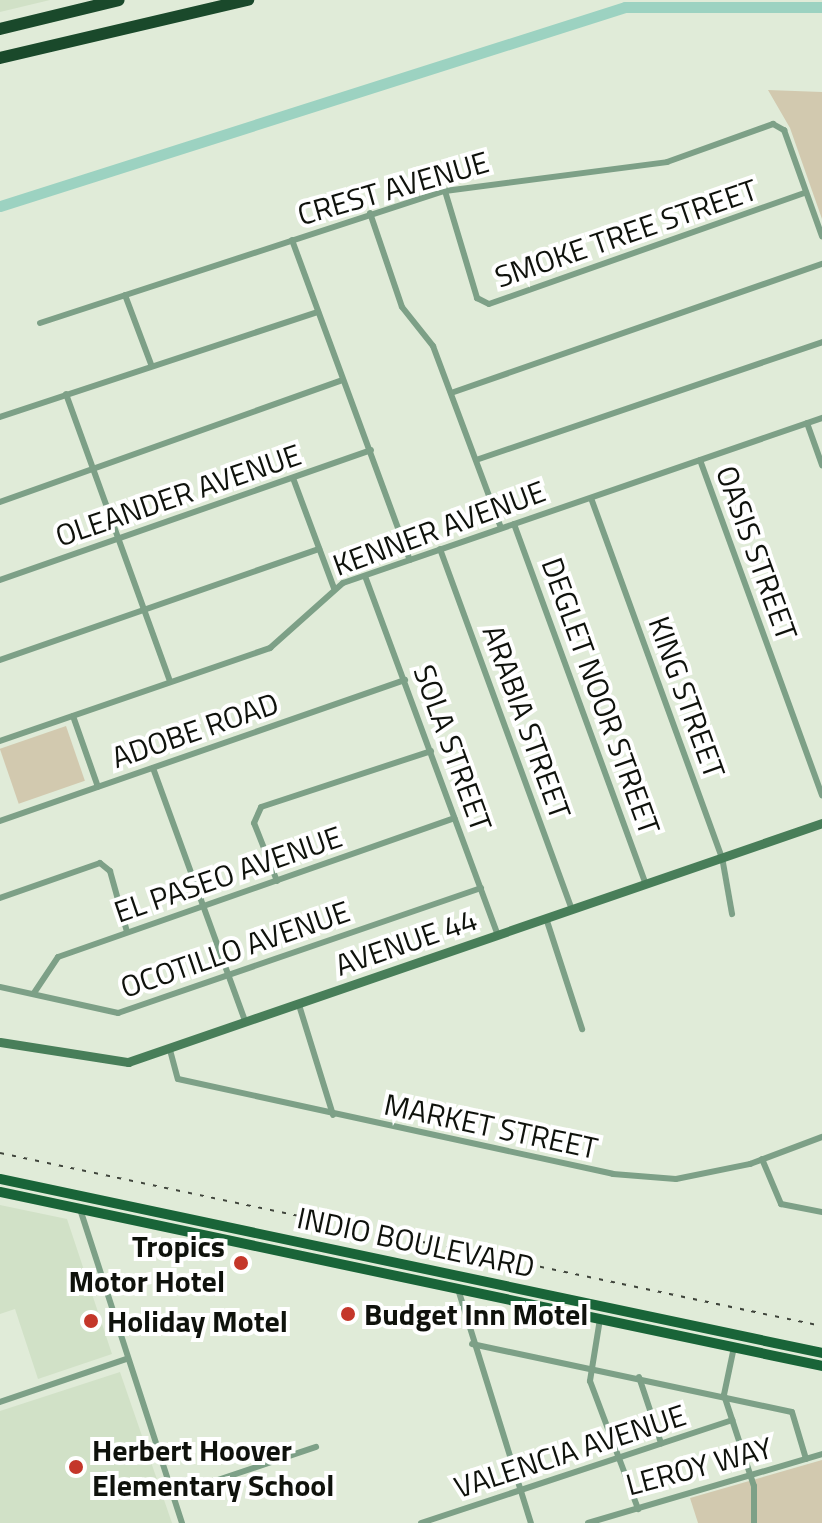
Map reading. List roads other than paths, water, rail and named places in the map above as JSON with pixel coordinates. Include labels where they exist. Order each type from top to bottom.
[{"type":"highway","points":[[0,29],[119,0]]},
{"type":"highway","points":[[0,58],[248,0]]},
{"type":"main road","name":"INDIO BOULEVARD","points":[[0,1179],[822,1353]]},
{"type":"main road","name":"INDIO BOULEVARD","points":[[0,1192],[822,1366]]},
{"type":"main road","points":[[62,1192],[80,1209],[144,1209]]},
{"type":"main road","points":[[444,1272],[458,1289],[526,1289]]},
{"type":"main road","points":[[588,1303],[600,1319],[668,1320]]},
{"type":"main road","points":[[721,1331],[734,1347],[802,1348]]},
{"type":"street","name":"CREST AVENUE","points":[[40,323],[445,191],[654,164],[764,128],[783,127],[805,193]]},
{"type":"street","name":"SMOKE TREE STREET","points":[[445,191],[477,298],[489,304],[805,193]]},
{"type":"street","points":[[805,193],[822,236]]},
{"type":"street","points":[[370,213],[402,307],[433,346],[501,528]]},
{"type":"street","points":[[292,240],[410,560]]},
{"type":"street","points":[[451,393],[822,264]]},
{"type":"street","points":[[125,295],[151,364]]},
{"type":"street","points":[[0,417],[151,364],[318,312]]},
{"type":"street","points":[[476,460],[822,342]]},
{"type":"street","points":[[0,502],[343,380]]},
{"type":"street","points":[[66,394],[170,681]]},
{"type":"street","name":"KENNER AVENUE","points":[[0,741],[270,648],[334,588],[822,418]]},
{"type":"street","points":[[807,423],[822,465]]},
{"type":"street","name":"OLEANDER AVENUE","points":[[0,580],[371,450]]},
{"type":"street","name":"OASIS STREET","points":[[700,460],[822,796]]},
{"type":"street","points":[[293,478],[334,588]]},
{"type":"street","name":"KING STREET","points":[[591,498],[722,857],[732,914]]},
{"type":"street","name":"DEGLET NOOR STREET","points":[[514,524],[646,884]]},
{"type":"street","points":[[0,660],[319,549]]},
{"type":"street","name":"ARABIA STREET","points":[[440,549],[572,909]]},
{"type":"street","name":"SOLA STREET","points":[[365,576],[498,935]]},
{"type":"street","name":"ADOBE ROAD","points":[[0,821],[405,680]]},
{"type":"street","points":[[73,716],[98,787]]},
{"type":"street","points":[[277,881],[254,823],[261,807],[431,751]]},
{"type":"street","points":[[153,768],[246,1023]]},
{"type":"street","name":"EL PASEO AVENUE","points":[[34,993],[58,957],[454,818]]},
{"type":"street","name":"AVENUE 44","points":[[0,1042],[87,1060],[128,1062],[822,823]]},
{"type":"street","points":[[0,898],[106,865],[127,932]]},
{"type":"street","name":"OCOTILLO AVENUE","points":[[0,987],[118,1013],[481,888]]},
{"type":"street","points":[[546,918],[582,1029]]},
{"type":"street","points":[[299,1005],[333,1115]]},
{"type":"street","name":"MARKET STREET","points":[[170,1050],[178,1079],[613,1174],[676,1179],[762,1159],[822,1137]]},
{"type":"street","points":[[762,1159],[781,1204],[822,1212]]},
{"type":"street","points":[[80,1209],[126,1359],[182,1523]]},
{"type":"street","points":[[458,1289],[472,1344],[531,1523]]},
{"type":"street","points":[[600,1319],[589,1367],[617,1457],[638,1509]]},
{"type":"street","points":[[472,1344],[724,1395],[792,1412],[806,1459]]},
{"type":"street","points":[[734,1347],[724,1395],[751,1474],[754,1523]]},
{"type":"street","points":[[0,1402],[126,1359]]},
{"type":"street","points":[[639,1377],[661,1443]]},
{"type":"street","name":"VALENCIA AVENUE","points":[[421,1523],[732,1420]]},
{"type":"street","points":[[173,1495],[316,1447]]},
{"type":"street","name":"LEROY WAY","points":[[588,1523],[822,1454]]},
{"type":"waterway","points":[[0,206],[625,7],[822,7]]},
{"type":"railway","points":[[0,1153],[822,1326]]},
{"type":"place","name":"Tropics Motor Hotel","points":[[241,1263]]},
{"type":"place","name":"Budget Inn Motel","points":[[348,1314]]},
{"type":"place","name":"Holiday Motel","points":[[91,1321]]},
{"type":"place","name":"Herbert Hoover Elementary School","points":[[76,1467]]}]
